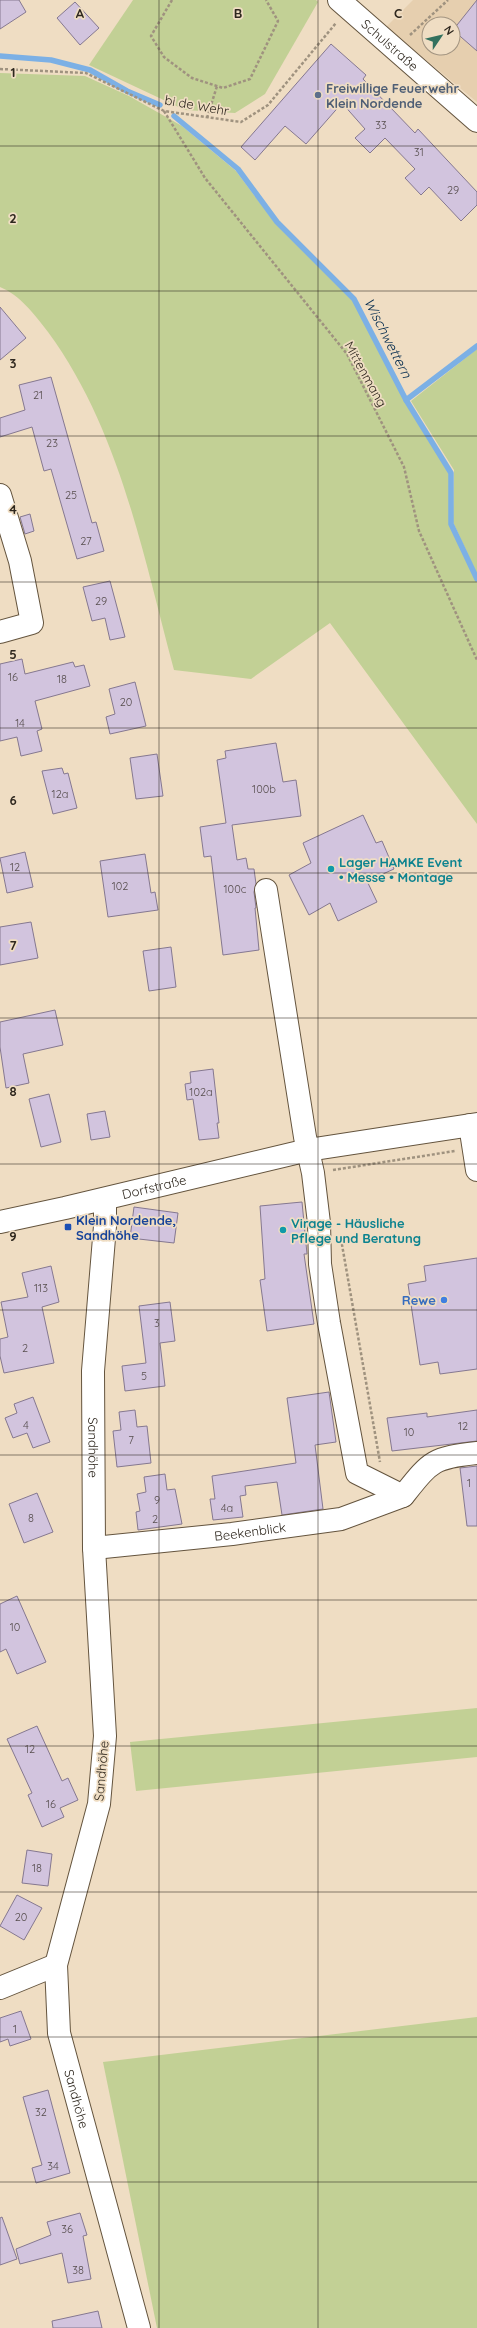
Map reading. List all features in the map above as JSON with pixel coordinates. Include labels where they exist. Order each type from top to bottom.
[{"type":"street","name":"Schulstraße","points":[[344,4],[477,121]]},
{"type":"street","points":[[0,495],[20,561],[32,623],[0,632]]},
{"type":"street","points":[[266,890],[313,1173],[319,1223],[320,1264],[329,1323],[357,1473],[403,1496],[424,1469],[438,1459],[477,1452]]},
{"type":"street","points":[[474,1125],[474,1148],[477,1170]]},
{"type":"street","name":"Dorfstraße","points":[[0,1222],[105,1199],[308,1150],[474,1125]]},
{"type":"street","name":"Sandhöhe","points":[[105,1199],[106,1226],[93,1371],[94,1548],[105,1736],[99,1804],[56,1965],[59,2033],[139,2328]]},
{"type":"street","name":"Beekenblick","points":[[94,1548],[232,1534],[341,1519],[403,1496]]},
{"type":"street","points":[[0,1988],[56,1965]]},
{"type":"path","points":[[172,0],[151,36],[164,57],[192,78],[224,88],[250,79],[278,21],[266,0]]},
{"type":"path","points":[[396,49],[448,0]]},
{"type":"path","name":"bi de Wehr","points":[[0,69],[86,73],[164,111],[241,122],[268,105],[344,4]]},
{"type":"path","points":[[207,118],[217,86]]},
{"type":"path","name":"Mittenmang","points":[[164,111],[206,178],[346,354],[404,467],[419,531],[477,660]]},
{"type":"path","points":[[313,1173],[474,1148]]},
{"type":"path","points":[[340,1234],[380,1461],[383,1467]]},
{"type":"shaded area","points":[[413,0],[477,0],[477,102],[421,56],[461,56],[461,16],[421,16],[421,56],[386,27]]},
{"type":"green space","points":[[133,0],[316,0],[318,2],[265,94],[235,113],[185,110],[89,65]]},
{"type":"green space","points":[[0,73],[85,76],[129,96],[182,126],[236,171],[275,223],[355,302],[405,401],[449,473],[450,523],[477,583],[477,824],[330,623],[251,679],[174,670],[126,495],[94,410],[73,370],[48,332],[21,300],[0,287]]},
{"type":"green space","points":[[477,349],[477,574],[453,522],[454,470],[411,401]]},
{"type":"green space","points":[[477,1708],[477,1757],[136,1791],[130,1742]]},
{"type":"green space","points":[[477,2017],[477,2328],[157,2328],[103,2062]]},
{"type":"building","points":[[0,0],[19,0],[26,12],[0,29]]},
{"type":"building","points":[[477,0],[477,51],[461,37],[461,20]]},
{"type":"building","points":[[75,2],[99,28],[80,45],[57,18]]},
{"type":"building","points":[[331,44],[366,75],[363,79],[415,133],[418,129],[477,192],[477,205],[461,221],[429,187],[421,195],[405,178],[415,169],[385,138],[370,153],[355,138],[365,129],[342,103],[306,144],[285,126],[255,160],[241,147]]},
{"type":"building","points":[[0,307],[26,338],[0,360]]},
{"type":"building","points":[[51,377],[92,523],[96,522],[104,551],[77,559],[51,469],[44,471],[32,427],[0,437],[0,418],[25,410],[19,385]]},
{"type":"building","points":[[30,514],[34,531],[25,534],[20,517]]},
{"type":"building","points":[[110,581],[125,637],[110,640],[105,618],[92,621],[83,587]]},
{"type":"building","points":[[22,659],[25,674],[73,662],[75,667],[84,665],[90,686],[35,701],[42,729],[37,731],[42,751],[21,756],[17,737],[0,741],[0,664]]},
{"type":"building","points":[[135,682],[146,726],[110,734],[106,717],[115,714],[109,689]]},
{"type":"building","points":[[276,743],[283,782],[296,780],[301,816],[232,825],[237,860],[246,858],[248,869],[254,869],[256,884],[254,892],[259,950],[223,955],[211,856],[204,857],[200,827],[226,823],[217,760],[226,758],[225,751]]},
{"type":"building","points":[[157,754],[163,796],[136,799],[130,758]]},
{"type":"building","points":[[62,768],[64,774],[68,773],[77,808],[53,814],[42,771]]},
{"type":"building","name":"Lager HAMKE Event • Messe • Montage","points":[[363,815],[376,843],[382,841],[394,869],[367,881],[377,902],[338,921],[330,903],[309,915],[289,875],[311,863],[303,843]]},
{"type":"building","points":[[25,852],[33,887],[7,893],[0,858]]},
{"type":"building","points":[[145,854],[151,893],[155,892],[158,910],[108,917],[100,861]]},
{"type":"building","points":[[31,922],[38,958],[0,965],[0,927]]},
{"type":"building","points":[[171,947],[176,987],[149,991],[143,951]]},
{"type":"building","points":[[55,1010],[63,1045],[23,1054],[29,1083],[6,1088],[0,1047],[0,1022]]},
{"type":"building","points":[[213,1069],[219,1123],[217,1123],[219,1138],[199,1140],[193,1099],[187,1100],[185,1084],[191,1083],[190,1072]]},
{"type":"building","points":[[49,1094],[61,1142],[41,1147],[29,1099]]},
{"type":"building","points":[[105,1111],[110,1137],[91,1140],[87,1114]]},
{"type":"building","points":[[302,1202],[307,1254],[304,1254],[314,1324],[267,1331],[260,1280],[265,1279],[260,1206]]},
{"type":"building","points":[[134,1207],[178,1213],[174,1243],[130,1238]]},
{"type":"building","name":"Rewe","points":[[477,1258],[477,1369],[440,1374],[438,1362],[420,1365],[408,1284],[426,1281],[424,1266]]},
{"type":"building","points":[[51,1266],[59,1302],[42,1307],[54,1363],[4,1373],[0,1356],[0,1339],[8,1337],[1,1302],[28,1297],[22,1273]]},
{"type":"building","points":[[170,1302],[175,1341],[160,1343],[165,1386],[125,1391],[122,1366],[146,1363],[139,1306]]},
{"type":"building","points":[[329,1392],[336,1442],[315,1445],[323,1509],[282,1515],[277,1482],[245,1486],[246,1495],[240,1496],[243,1517],[213,1520],[210,1499],[215,1499],[212,1476],[296,1463],[287,1398]]},
{"type":"building","points":[[33,1397],[50,1442],[33,1448],[27,1433],[13,1438],[5,1418],[17,1413],[14,1404]]},
{"type":"building","points":[[135,1410],[137,1427],[147,1426],[151,1463],[117,1467],[113,1431],[121,1430],[119,1412]]},
{"type":"building","points":[[477,1410],[477,1441],[392,1451],[387,1418],[427,1413],[427,1417]]},
{"type":"building","points":[[477,1466],[477,1526],[467,1526],[460,1468]]},
{"type":"building","points":[[165,1474],[167,1490],[175,1489],[182,1524],[138,1530],[136,1512],[140,1511],[137,1494],[146,1492],[144,1477]]},
{"type":"building","points":[[37,1493],[53,1532],[24,1543],[9,1504]]},
{"type":"building","points":[[17,1596],[46,1662],[17,1674],[6,1649],[0,1652],[0,1604]]},
{"type":"building","points":[[37,1726],[62,1781],[68,1778],[78,1800],[60,1808],[64,1817],[42,1827],[28,1795],[32,1793],[7,1739]]},
{"type":"building","points":[[27,1850],[52,1854],[48,1886],[22,1883]]},
{"type":"building","points":[[17,1895],[42,1908],[24,1940],[0,1926]]},
{"type":"building","points":[[21,2011],[31,2039],[10,2046],[8,2039],[0,2042],[0,2018]]},
{"type":"building","points":[[48,2090],[70,2173],[36,2183],[32,2168],[42,2165],[23,2097]]},
{"type":"building","points":[[80,2213],[87,2235],[83,2236],[91,2279],[68,2283],[62,2253],[20,2264],[16,2249],[51,2235],[47,2222]]},
{"type":"building","points":[[2,2217],[17,2259],[0,2265],[0,2218]]},
{"type":"building","points":[[98,2311],[102,2328],[53,2328],[52,2321]]},
{"type":"waterway","name":"Wischwettern","points":[[0,56],[51,60],[90,70],[127,91],[160,105]]},
{"type":"waterway","name":"Wischwettern","points":[[174,116],[238,169],[277,222],[354,299],[406,400],[451,473],[451,524],[477,579]]},
{"type":"waterway","points":[[406,400],[477,346]]},
{"type":"place","name":"Freiwillige Feuerwehr Klein Nordende","points":[[318,95]]},
{"type":"place","name":"Lager HAMKE Event • Messe • Montage","points":[[331,869]]},
{"type":"place","name":"Klein Nordende, Sandhöhe","points":[[68,1227]]},
{"type":"place","name":"Virage - Häusliche Pflege und Beratung","points":[[283,1230]]},
{"type":"place","name":"Rewe","points":[[444,1300]]}]
